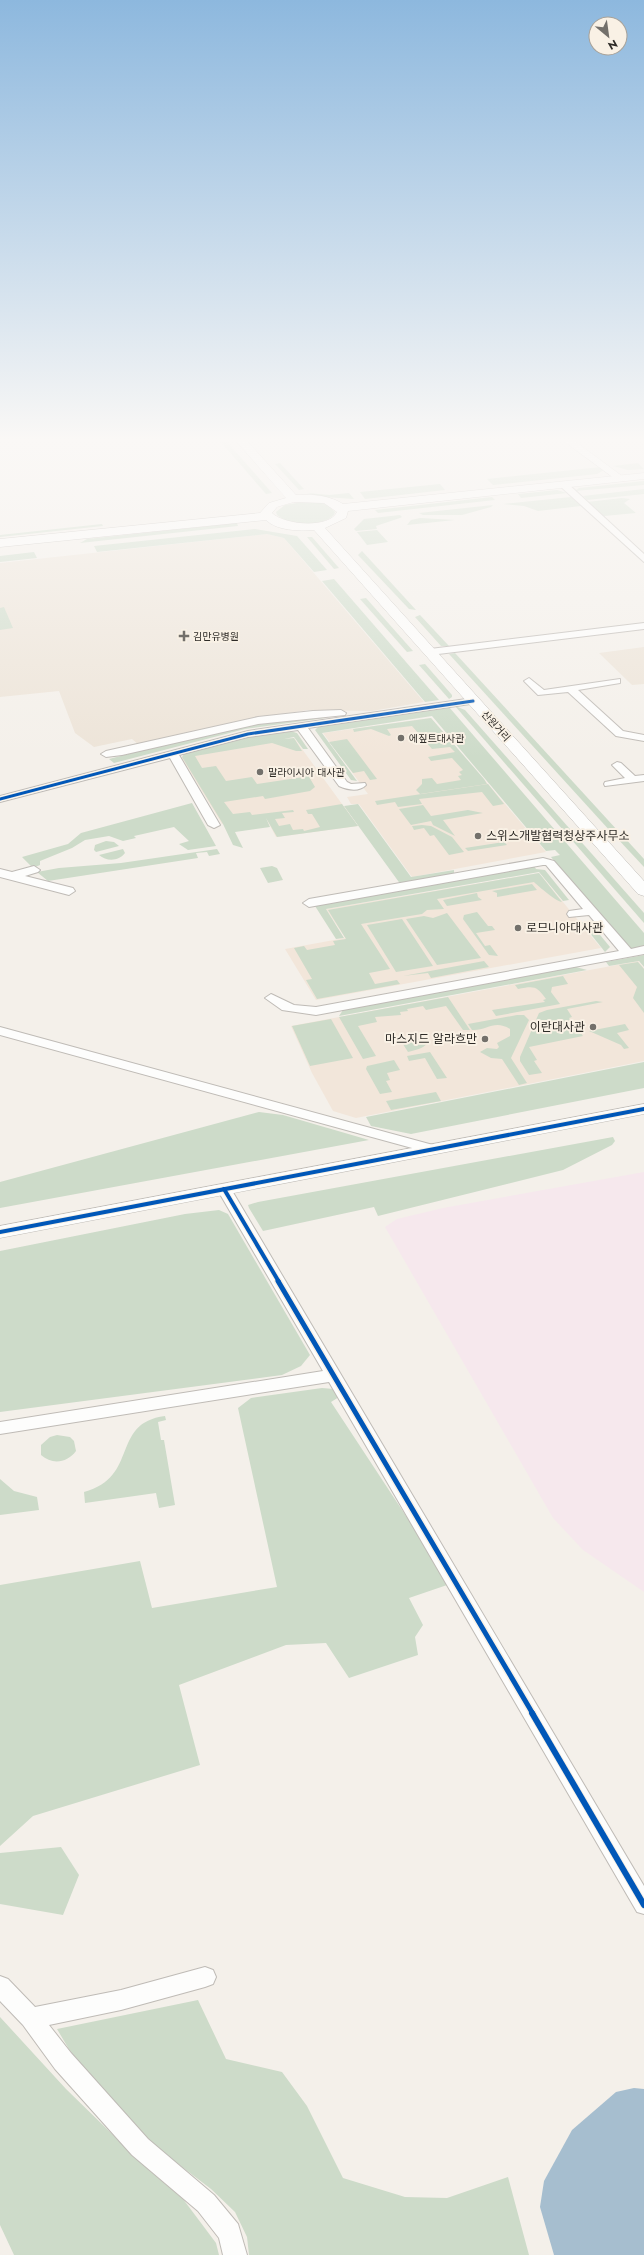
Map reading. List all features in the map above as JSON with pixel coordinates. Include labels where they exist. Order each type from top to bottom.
[{"type":"main road","name":"산원거리","points":[[336,547],[644,891]]},
{"type":"street","points":[[631,547],[644,559]]},
{"type":"street","points":[[430,652],[644,626]]},
{"type":"street","points":[[529,681],[542,693],[616,681]]},
{"type":"street","points":[[571,689],[620,734],[644,738]]},
{"type":"street","points":[[0,799],[50,789],[236,736],[473,701]]},
{"type":"street","points":[[106,754],[122,752],[238,723],[322,713],[350,712],[372,716]]},
{"type":"street","points":[[301,726],[342,784],[350,787],[361,786]]},
{"type":"street","points":[[305,753],[318,751]]},
{"type":"street","points":[[173,754],[214,825]]},
{"type":"street","points":[[617,765],[638,779]]},
{"type":"street","points":[[609,784],[638,779]]},
{"type":"street","points":[[309,903],[529,859],[543,861],[550,863],[628,954]]},
{"type":"street","points":[[5,875],[34,870]]},
{"type":"street","points":[[5,875],[69,891]]},
{"type":"street","points":[[573,914],[591,911]]},
{"type":"street","points":[[271,998],[284,1007],[296,1010],[331,1013],[505,971],[590,966],[644,950]]},
{"type":"street","points":[[0,1031],[428,1148]]},
{"type":"street","points":[[0,1232],[428,1148],[644,1109]]},
{"type":"street","points":[[224,1189],[335,1375],[644,1905]]},
{"type":"street","points":[[0,1428],[335,1375]]},
{"type":"street","points":[[31,2018],[120,2000],[205,1977]]},
{"type":"street","points":[[0,1986],[31,2018],[63,2061],[140,2147],[206,2203],[230,2232],[235,2255]]},
{"type":"shaded area","name":"김만유병원","points":[[145,547],[292,547],[424,702],[372,711],[307,710],[232,723],[140,746],[132,739],[94,747],[75,733],[59,691],[0,697],[0,563]]},
{"type":"shaded area","points":[[644,647],[644,684],[632,685],[599,653]]},
{"type":"shaded area","points":[[431,718],[546,852],[412,877],[359,804],[351,804],[347,797],[368,794],[323,733]]},
{"type":"shaded area","points":[[294,738],[358,826],[276,837],[266,818],[222,824],[181,757],[204,751]]},
{"type":"shaded area","points":[[539,873],[601,948],[316,1000],[285,949],[345,938],[326,909]]},
{"type":"shaded area","points":[[638,961],[644,968],[644,1061],[356,1118],[333,1111],[312,1073],[291,1026]]},
{"type":"shaded area","points":[[644,1172],[644,1592],[583,1550],[553,1518],[385,1227],[397,1219],[443,1208]]},
{"type":"green space","points":[[95,547],[142,547],[97,552]]},
{"type":"green space","points":[[292,547],[307,547],[327,570],[314,572]]},
{"type":"green space","points":[[316,547],[321,547],[339,568],[334,569]]},
{"type":"green space","points":[[362,551],[416,610],[409,609],[358,555]]},
{"type":"green space","points":[[34,552],[37,558],[0,562],[0,556]]},
{"type":"green space","points":[[334,579],[439,700],[425,702],[322,581]]},
{"type":"green space","points":[[366,598],[413,651],[407,652],[360,599]]},
{"type":"green space","points":[[4,607],[13,628],[0,630],[0,608]]},
{"type":"green space","points":[[420,615],[449,646],[441,646],[415,617]]},
{"type":"green space","points":[[455,653],[618,831],[611,832],[449,654]]},
{"type":"green space","points":[[425,664],[452,695],[452,697],[449,699],[419,665]]},
{"type":"green space","points":[[455,706],[465,710],[644,913],[644,923]]},
{"type":"green space","points":[[449,707],[644,933],[644,947],[629,950],[551,857],[560,855],[555,850],[546,851],[432,716],[322,733],[357,781],[351,780],[315,730],[318,727]]},
{"type":"green space","points":[[306,715],[325,718],[245,729],[114,763],[109,759],[245,724]]},
{"type":"green space","points":[[431,718],[487,784],[420,794],[416,790],[422,784],[422,779],[432,778],[437,784],[461,780],[458,776],[462,775],[459,772],[463,770],[452,758],[431,761],[428,757],[455,752],[450,747],[432,749],[412,726],[387,729],[391,735],[389,736],[371,729],[354,732],[353,729]]},
{"type":"green space","points":[[290,731],[297,733],[308,749],[303,749],[294,737],[284,739],[294,738],[302,751],[296,751],[272,743],[195,756],[202,768],[216,766],[226,781],[252,777],[257,784],[304,777],[308,775],[315,787],[310,791],[265,799],[263,796],[224,802],[233,814],[250,812],[252,815],[293,810],[294,812],[282,813],[285,818],[275,819],[279,826],[290,824],[293,830],[303,829],[304,831],[320,827],[312,814],[308,814],[306,810],[342,804],[358,826],[277,837],[266,818],[270,827],[235,832],[243,848],[233,845],[223,824],[182,757],[184,754],[248,737]]},
{"type":"green space","points":[[347,739],[377,779],[370,780],[364,771],[353,773],[329,742]]},
{"type":"green space","points":[[488,784],[504,804],[493,806],[482,792],[419,799],[422,804],[398,807],[395,802],[377,805],[375,801]]},
{"type":"green space","points":[[192,803],[216,846],[188,850],[179,844],[189,841],[174,827],[134,836],[136,838],[123,841],[109,836],[85,840],[72,848],[40,861],[40,865],[33,868],[22,857],[68,844],[81,833]]},
{"type":"green space","points":[[358,804],[411,877],[454,870],[454,874],[401,885],[344,806]]},
{"type":"green space","points":[[423,805],[431,816],[468,810],[483,813],[443,820],[455,836],[433,825],[431,821],[411,825],[399,809]]},
{"type":"green space","points":[[412,826],[431,826],[452,837],[464,852],[449,855],[434,835],[430,836],[424,828],[414,830]]},
{"type":"green space","points":[[623,836],[644,859],[644,867],[616,837]]},
{"type":"green space","points":[[106,841],[114,842],[119,846],[96,852],[94,850],[95,845]]},
{"type":"green space","points":[[504,842],[507,845],[468,851],[465,848]]},
{"type":"green space","points":[[123,849],[125,853],[120,858],[113,860],[106,859],[99,855]]},
{"type":"green space","points":[[217,849],[220,854],[209,856],[207,852],[196,853],[198,858],[48,881],[37,872],[59,868],[121,863]]},
{"type":"green space","points":[[272,866],[277,868],[283,880],[268,883],[260,868]]},
{"type":"green space","points":[[534,866],[536,869],[545,870],[569,900],[563,901],[539,872],[326,909],[344,938],[336,939],[315,906]]},
{"type":"green space","points":[[539,873],[562,902],[552,897],[534,882],[437,899],[444,909],[427,910],[422,914],[361,924],[390,969],[369,973],[375,984],[397,980],[400,984],[317,999],[306,980],[312,979],[294,948],[304,946],[307,950],[335,945],[333,941],[346,939],[328,910]]},
{"type":"green space","points":[[532,884],[537,890],[497,897],[497,893],[492,891]]},
{"type":"green space","points":[[477,893],[478,897],[482,900],[447,906],[443,900]]},
{"type":"green space","points":[[477,912],[488,926],[492,926],[495,930],[476,933],[485,946],[490,945],[498,956],[489,955],[463,919],[464,915]]},
{"type":"green space","points":[[447,913],[481,958],[437,965],[406,919],[424,916],[433,918]]},
{"type":"green space","points":[[402,919],[433,966],[396,972],[367,925]]},
{"type":"green space","points":[[581,922],[591,924],[610,947],[605,952]]},
{"type":"green space","points":[[644,955],[644,967],[639,961],[609,966],[606,962]]},
{"type":"green space","points":[[484,961],[489,967],[431,978],[428,973],[403,976]]},
{"type":"green space","points":[[638,962],[644,969],[644,1013],[633,998],[637,987],[619,965]]},
{"type":"green space","points":[[576,967],[587,970],[339,1016],[343,1010],[347,1009]]},
{"type":"green space","points":[[563,976],[568,984],[552,987],[551,992],[560,1004],[496,1016],[492,1010],[545,1002],[543,1000],[546,999],[537,989],[528,987],[518,989],[515,985]]},
{"type":"green space","points":[[448,997],[470,1030],[463,1030],[446,1006],[426,1010],[423,1006],[407,1009],[408,1011],[400,1012],[401,1015],[375,1017],[377,1022],[358,1026],[376,1056],[363,1059],[339,1017]]},
{"type":"green space","points":[[596,1001],[603,1002],[567,1009],[572,1017],[569,1018],[583,1036],[529,1047],[537,1060],[534,1061],[542,1073],[529,1075],[520,1061],[520,1057],[539,1013],[547,1010]]},
{"type":"green space","points":[[524,1015],[529,1020],[511,1058],[527,1083],[519,1085],[502,1059],[491,1058],[480,1052],[487,1048],[497,1049],[499,1047],[497,1043],[510,1036],[510,1029],[504,1026],[495,1025],[472,1030],[468,1024]]},
{"type":"green space","points":[[331,1019],[353,1058],[310,1066],[292,1026]]},
{"type":"green space","points":[[625,1024],[629,1030],[617,1033],[629,1048],[624,1049],[621,1045],[589,1031]]},
{"type":"green space","points":[[428,1037],[428,1043],[426,1045],[408,1052],[401,1041]]},
{"type":"green space","points":[[430,1052],[447,1078],[437,1079],[425,1058],[409,1061],[407,1056]]},
{"type":"green space","points":[[394,1060],[400,1070],[387,1073],[390,1080],[386,1081],[392,1092],[380,1094],[366,1069],[367,1066]]},
{"type":"green space","points":[[644,1062],[644,1088],[411,1134],[371,1126],[366,1117]]},
{"type":"green space","points":[[436,1092],[441,1101],[391,1110],[386,1101]]},
{"type":"green space","points":[[259,1112],[283,1115],[369,1140],[0,1208],[0,1182]]},
{"type":"green space","points":[[613,1137],[615,1141],[612,1145],[563,1170],[378,1216],[374,1207],[263,1231],[248,1205],[258,1202]]},
{"type":"green space","points":[[219,1210],[228,1214],[310,1355],[301,1366],[282,1375],[0,1412],[0,1251],[185,1214]]},
{"type":"green space","points":[[322,1388],[334,1389],[339,1397],[331,1402],[406,1516],[411,1517],[450,1584],[409,1598],[423,1625],[415,1637],[418,1655],[349,1678],[326,1643],[286,1645],[179,1685],[200,1765],[33,1816],[0,1846],[0,1585],[140,1561],[152,1608],[277,1587],[238,1408],[251,1398]]},
{"type":"green space","points":[[165,1416],[166,1420],[158,1422],[161,1440],[164,1440],[175,1505],[159,1508],[156,1493],[85,1503],[84,1492],[101,1485],[113,1475],[120,1463],[130,1439],[137,1429],[148,1421]]},
{"type":"green space","points":[[57,1435],[70,1437],[74,1441],[76,1451],[64,1460],[55,1461],[41,1455],[41,1445],[50,1437]]},
{"type":"green space","points":[[0,1479],[14,1491],[37,1497],[39,1510],[0,1515]]},
{"type":"green space","points":[[61,1847],[79,1875],[63,1915],[0,1904],[0,1853]]},
{"type":"green space","points":[[198,2000],[226,2059],[282,2072],[307,2106],[343,2178],[405,2197],[447,2198],[508,2177],[529,2255],[249,2255],[247,2237],[235,2212],[211,2189],[140,2135],[70,2051],[57,2029]]},
{"type":"green space","points":[[0,2017],[66,2089],[150,2171],[183,2199],[216,2243],[219,2255],[14,2255],[0,2225]]},
{"type":"water","points":[[634,2088],[644,2089],[644,2255],[554,2255],[540,2207],[544,2181],[572,2130],[616,2092]]},
{"type":"cycle path","points":[[0,799],[248,734],[473,701]]},
{"type":"cycle path","points":[[0,1232],[644,1109]]},
{"type":"cycle path","points":[[224,1189],[458,1585],[644,1905]]},
{"type":"place","name":"김만유병원","points":[[184,636]]},
{"type":"place","name":"에짚트대사관","points":[[401,738]]},
{"type":"place","name":"말라이시아 대사관","points":[[260,772]]},
{"type":"place","name":"스위스개발협력청상주사무소","points":[[478,836]]},
{"type":"place","name":"로므니아대사관","points":[[518,928]]},
{"type":"place","name":"이란대사관","points":[[593,1027]]},
{"type":"place","name":"마스지드 알라흐만","points":[[485,1039]]}]
